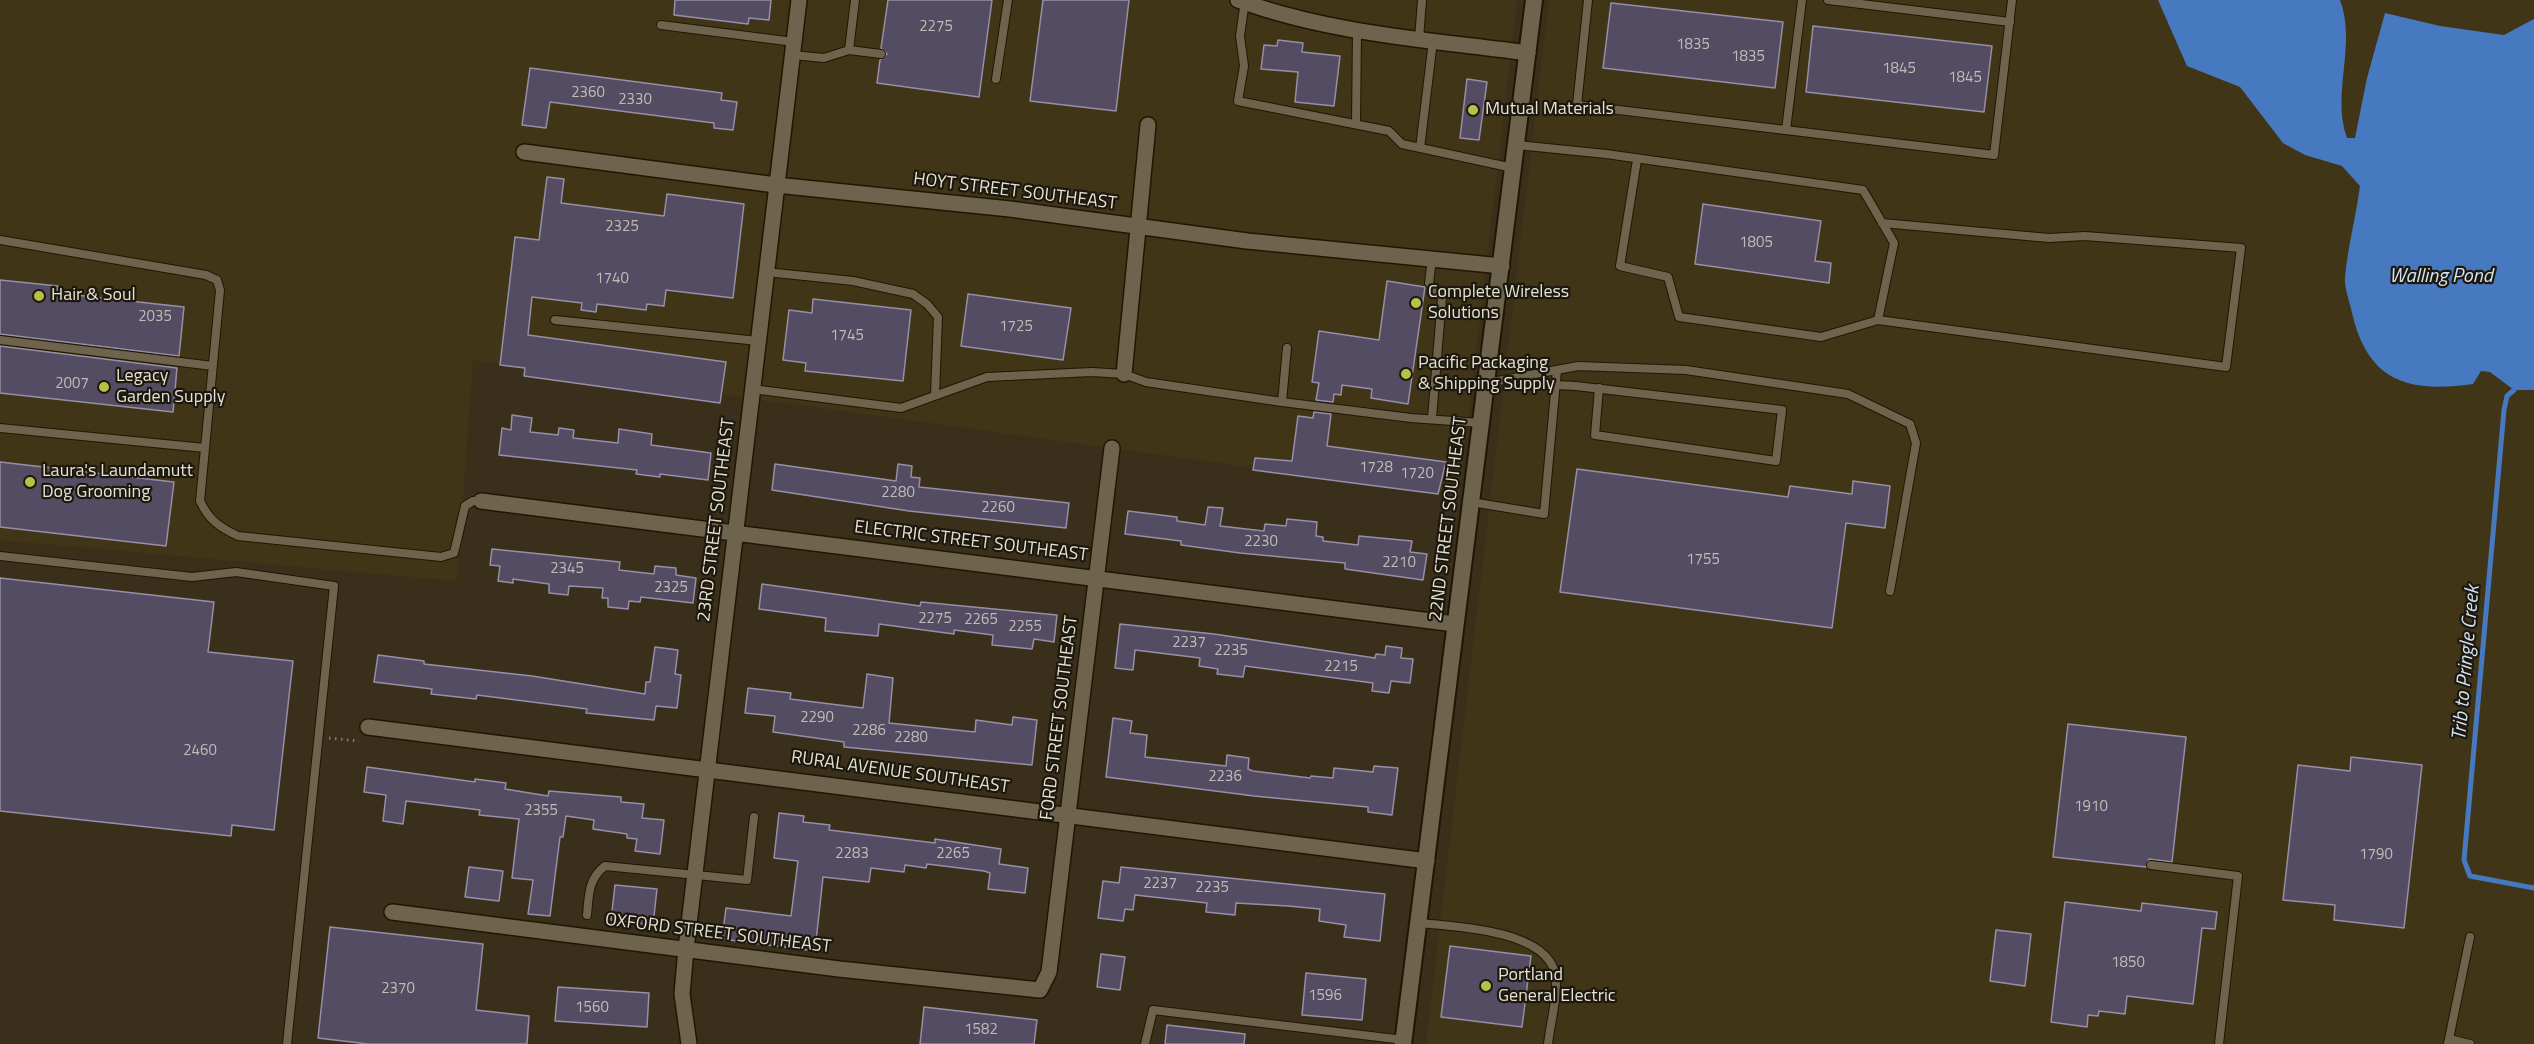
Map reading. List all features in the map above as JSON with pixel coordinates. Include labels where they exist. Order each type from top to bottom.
[{"type":"street","name":"23RD STREET SOUTHEAST","points":[[689,1044],[682,994],[686,949],[799,0]]},
{"type":"street","name":"22ND STREET SOUTHEAST","points":[[1404,1042],[1534,0]]},
{"type":"street","points":[[1243,1],[1308,21],[1357,31],[1528,53]]},
{"type":"street","points":[[1124,374],[1148,125]]},
{"type":"street","name":"HOYT STREET SOUTHEAST","points":[[524,152],[776,185],[1010,209],[1247,241],[1502,266]]},
{"type":"street","name":"FORD STREET SOUTHEAST","points":[[1040,990],[1049,972],[1112,448]]},
{"type":"street","name":"ELECTRIC STREET SOUTHEAST","points":[[481,501],[1455,624]]},
{"type":"street","name":"RURAL AVENUE SOUTHEAST","points":[[368,727],[708,768],[1427,861]]},
{"type":"street","name":"OXFORD STREET SOUTHEAST","points":[[392,912],[1040,990]]},
{"type":"lane","points":[[849,50],[855,0]]},
{"type":"lane","points":[[996,79],[1008,0]]},
{"type":"lane","points":[[1420,148],[1426,40],[1422,0]]},
{"type":"lane","points":[[1588,0],[1577,105],[1995,155],[2012,0]]},
{"type":"lane","points":[[1786,130],[1803,0]]},
{"type":"lane","points":[[1828,0],[2010,22]]},
{"type":"lane","points":[[1243,1],[1239,36],[1244,66],[1238,101],[1389,131],[1402,144],[1514,168]]},
{"type":"lane","points":[[660,25],[793,48],[824,58],[849,50],[881,54]]},
{"type":"lane","points":[[1356,124],[1357,31]]},
{"type":"lane","points":[[1517,145],[1606,154],[1863,190],[1894,243],[1878,320]]},
{"type":"lane","points":[[1636,160],[1620,266],[1668,277],[1680,317],[1821,337],[1878,320],[2226,367],[2241,248],[2085,236],[2049,238],[1882,223]]},
{"type":"lane","points":[[0,240],[206,275],[217,280],[220,290],[200,501],[208,518],[238,536],[449,556],[454,553],[465,506],[473,501],[481,501]]},
{"type":"lane","points":[[1432,259],[1429,283],[1442,298],[1432,418]]},
{"type":"lane","points":[[765,272],[853,281],[913,294],[927,304],[938,317],[935,395]]},
{"type":"lane","points":[[555,320],[758,341]]},
{"type":"lane","points":[[0,340],[213,366]]},
{"type":"lane","points":[[1282,402],[1287,348]]},
{"type":"lane","points":[[1486,383],[1580,365],[1686,370],[1848,394],[1910,424],[1916,443],[1890,591]]},
{"type":"lane","points":[[1471,502],[1544,514],[1557,370]]},
{"type":"lane","points":[[752,389],[901,408],[987,378],[1092,372],[1124,374],[1146,382],[1282,402],[1411,418],[1481,423]]},
{"type":"lane","points":[[1556,385],[1599,388],[1782,410],[1776,461],[1595,435],[1599,388]]},
{"type":"lane","points":[[0,428],[205,448]]},
{"type":"lane","points":[[0,556],[192,577],[236,572],[334,586],[287,1044]]},
{"type":"lane","points":[[587,915],[591,881],[595,873],[605,866],[747,880],[754,817]]},
{"type":"lane","points":[[2151,865],[2238,876],[2219,1044]]},
{"type":"lane","points":[[1419,922],[1512,936],[1543,954],[1552,964],[1556,977],[1548,1044]]},
{"type":"lane","points":[[2470,938],[2449,1041],[2470,1044]]},
{"type":"lane","points":[[1145,1044],[1153,1010],[1404,1042]]},
{"type":"path","points":[[319,737],[359,741],[368,727]]},
{"type":"shaded area","points":[[0,0],[1517,0],[1459,496],[473,360],[457,581],[0,540]]},
{"type":"shaded area","points":[[1549,0],[2534,0],[2534,1044],[1426,1044]]},
{"type":"water","name":"Walling Pond","points":[[2158,0],[2340,0],[2345,17],[2346,34],[2342,104],[2347,138],[2355,138],[2367,78],[2385,13],[2440,26],[2504,35],[2534,19],[2534,390],[2514,390],[2490,372],[2481,371],[2473,384],[2429,386],[2410,384],[2394,378],[2380,368],[2359,336],[2345,286],[2346,265],[2360,186],[2342,166],[2305,155],[2283,143],[2240,87],[2187,66]]},
{"type":"building","points":[[675,0],[771,0],[769,20],[749,18],[748,24],[674,15]]},
{"type":"building","points":[[888,0],[992,0],[979,97],[877,83],[880,60],[887,54],[881,48]]},
{"type":"building","points":[[1043,0],[1129,0],[1116,111],[1030,101]]},
{"type":"building","points":[[1611,3],[1783,22],[1775,88],[1603,68]]},
{"type":"building","points":[[1813,26],[1992,46],[1984,112],[1806,92]]},
{"type":"building","points":[[1278,40],[1303,43],[1302,52],[1340,56],[1334,106],[1295,102],[1298,72],[1261,69],[1264,45],[1277,46]]},
{"type":"building","points":[[530,68],[722,93],[721,100],[737,102],[733,130],[714,128],[714,123],[550,102],[546,128],[522,125]]},
{"type":"building","name":"Mutual Materials","points":[[1467,79],[1487,82],[1479,140],[1460,138]]},
{"type":"building","points":[[547,177],[564,179],[561,203],[664,216],[667,194],[744,204],[733,298],[666,290],[664,306],[647,304],[646,310],[597,304],[596,312],[581,310],[582,303],[532,297],[528,335],[726,362],[720,403],[524,376],[525,368],[500,365],[515,237],[539,240]]},
{"type":"building","points":[[1703,204],[1821,221],[1815,261],[1831,263],[1829,283],[1695,264]]},
{"type":"building","points":[[0,280],[58,286],[57,293],[184,307],[179,356],[0,334]]},
{"type":"building","points":[[1387,281],[1425,287],[1408,404],[1371,398],[1372,389],[1342,385],[1341,395],[1334,394],[1333,402],[1316,400],[1319,383],[1312,382],[1319,331],[1379,340]]},
{"type":"building","points":[[968,294],[1071,308],[1063,360],[961,346]]},
{"type":"building","points":[[813,299],[911,310],[903,381],[805,371],[806,363],[783,360],[789,310],[812,313]]},
{"type":"building","points":[[0,346],[177,368],[173,412],[0,393]]},
{"type":"building","points":[[1314,412],[1331,414],[1327,446],[1446,462],[1438,494],[1253,470],[1255,458],[1292,461],[1298,416],[1313,418]]},
{"type":"building","points":[[512,415],[532,418],[530,432],[558,435],[559,428],[574,430],[573,438],[618,443],[619,429],[652,434],[651,445],[711,453],[708,480],[660,474],[660,477],[636,474],[637,470],[499,455],[502,428],[511,430]]},
{"type":"building","points":[[0,462],[174,482],[166,546],[0,527]]},
{"type":"building","points":[[775,464],[896,481],[898,464],[912,466],[911,477],[920,478],[919,487],[1069,503],[1066,528],[909,511],[772,490]]},
{"type":"building","points":[[1577,469],[1788,497],[1790,486],[1852,494],[1853,481],[1890,486],[1885,528],[1846,523],[1832,628],[1560,592]]},
{"type":"building","points":[[1208,507],[1223,508],[1220,526],[1264,531],[1265,524],[1286,526],[1287,519],[1317,522],[1316,536],[1323,537],[1323,541],[1358,545],[1359,536],[1412,541],[1410,552],[1427,554],[1423,580],[1345,569],[1345,563],[1240,553],[1181,545],[1181,541],[1125,534],[1128,511],[1177,517],[1177,521],[1205,525]]},
{"type":"building","points":[[492,549],[620,562],[619,570],[654,574],[655,566],[676,568],[676,575],[696,578],[693,603],[641,597],[640,602],[629,601],[628,609],[608,607],[608,598],[602,598],[603,588],[569,586],[568,595],[549,593],[549,584],[513,579],[513,583],[498,581],[500,566],[490,565]]},
{"type":"building","points":[[0,578],[214,602],[208,652],[293,661],[274,830],[232,825],[231,836],[0,811]]},
{"type":"building","points":[[762,584],[920,606],[921,602],[1057,615],[1054,642],[1034,639],[1032,649],[992,645],[993,635],[954,630],[954,634],[879,624],[878,636],[825,631],[826,618],[759,609]]},
{"type":"building","points":[[1120,624],[1214,634],[1375,658],[1376,654],[1385,655],[1386,646],[1402,648],[1401,658],[1413,659],[1410,683],[1391,681],[1389,693],[1372,691],[1373,683],[1245,666],[1243,677],[1217,674],[1218,669],[1199,666],[1200,658],[1135,650],[1133,670],[1115,668]]},
{"type":"building","points":[[655,647],[678,650],[675,674],[681,675],[677,708],[656,706],[654,720],[586,713],[587,709],[477,695],[476,699],[431,694],[432,689],[374,682],[378,655],[424,661],[424,664],[532,676],[645,694],[646,682],[650,682]]},
{"type":"building","points":[[867,674],[893,678],[889,723],[975,732],[976,720],[1012,725],[1013,717],[1037,720],[1032,765],[844,747],[844,742],[773,732],[775,716],[745,713],[748,688],[791,693],[790,699],[863,708]]},
{"type":"building","points":[[1113,718],[1132,721],[1130,733],[1147,735],[1145,757],[1226,766],[1227,755],[1249,758],[1248,769],[1253,771],[1310,778],[1311,776],[1333,778],[1334,768],[1373,772],[1374,766],[1398,768],[1392,815],[1368,812],[1368,807],[1254,796],[1106,777]]},
{"type":"building","points":[[2068,724],[2186,737],[2172,862],[2149,859],[2146,867],[2053,857]]},
{"type":"building","points":[[2351,757],[2422,765],[2404,928],[2334,920],[2335,905],[2283,900],[2298,765],[2350,771]]},
{"type":"building","points":[[367,767],[475,782],[475,779],[506,783],[505,789],[548,796],[549,791],[621,797],[621,802],[644,804],[642,818],[664,820],[660,854],[635,851],[637,839],[627,838],[627,834],[593,829],[594,820],[566,816],[563,837],[560,837],[550,916],[528,914],[533,880],[512,878],[519,819],[479,815],[480,810],[406,801],[403,824],[383,821],[386,795],[364,792]]},
{"type":"building","points":[[779,813],[804,816],[803,822],[830,825],[829,830],[935,843],[935,839],[1001,849],[999,864],[1028,868],[1025,893],[988,889],[990,873],[984,871],[927,864],[926,868],[905,865],[904,872],[871,868],[869,882],[823,877],[815,951],[722,939],[726,908],[791,916],[798,861],[774,858]]},
{"type":"building","points":[[469,867],[503,871],[499,901],[465,897]]},
{"type":"building","points":[[1121,867],[1385,894],[1380,941],[1344,937],[1346,925],[1319,921],[1320,909],[1288,906],[1236,903],[1235,915],[1206,912],[1207,903],[1135,895],[1133,910],[1125,909],[1123,921],[1098,918],[1103,881],[1119,883]]},
{"type":"building","points":[[615,885],[657,889],[653,925],[611,920]]},
{"type":"building","points":[[2065,902],[2141,911],[2142,903],[2217,912],[2215,929],[2202,928],[2193,1004],[2127,996],[2125,1014],[2099,1011],[2098,1016],[2088,1015],[2087,1027],[2051,1022]]},
{"type":"building","points":[[330,927],[483,944],[476,1010],[529,1016],[527,1044],[368,1044],[318,1038]]},
{"type":"building","points":[[1996,930],[2031,934],[2025,986],[1990,981]]},
{"type":"building","name":"Portland General Electric","points":[[1450,946],[1531,956],[1522,1027],[1441,1017]]},
{"type":"building","points":[[1101,954],[1125,957],[1120,990],[1097,987]]},
{"type":"building","points":[[1306,973],[1366,979],[1362,1020],[1302,1015]]},
{"type":"building","points":[[558,987],[649,993],[647,1027],[555,1021]]},
{"type":"building","points":[[924,1007],[1037,1020],[1034,1044],[920,1044]]},
{"type":"building","points":[[1167,1025],[1245,1034],[1244,1044],[1165,1044]]},
{"type":"waterway","name":"Trib to Pringle Creek","points":[[2514,390],[2507,396],[2504,410],[2464,860],[2470,876],[2534,888]]},
{"type":"place","name":"Mutual Materials","points":[[1473,110]]},
{"type":"place","name":"Hair & Soul","points":[[39,296]]},
{"type":"place","name":"Complete Wireless Solutions","points":[[1416,303]]},
{"type":"place","name":"Pacific Packaging & Shipping Supply","points":[[1406,374]]},
{"type":"place","name":"Legacy Garden Supply","points":[[104,387]]},
{"type":"place","name":"Laura's Laundamutt Dog Grooming","points":[[30,482]]},
{"type":"place","name":"Portland General Electric","points":[[1486,986]]}]
